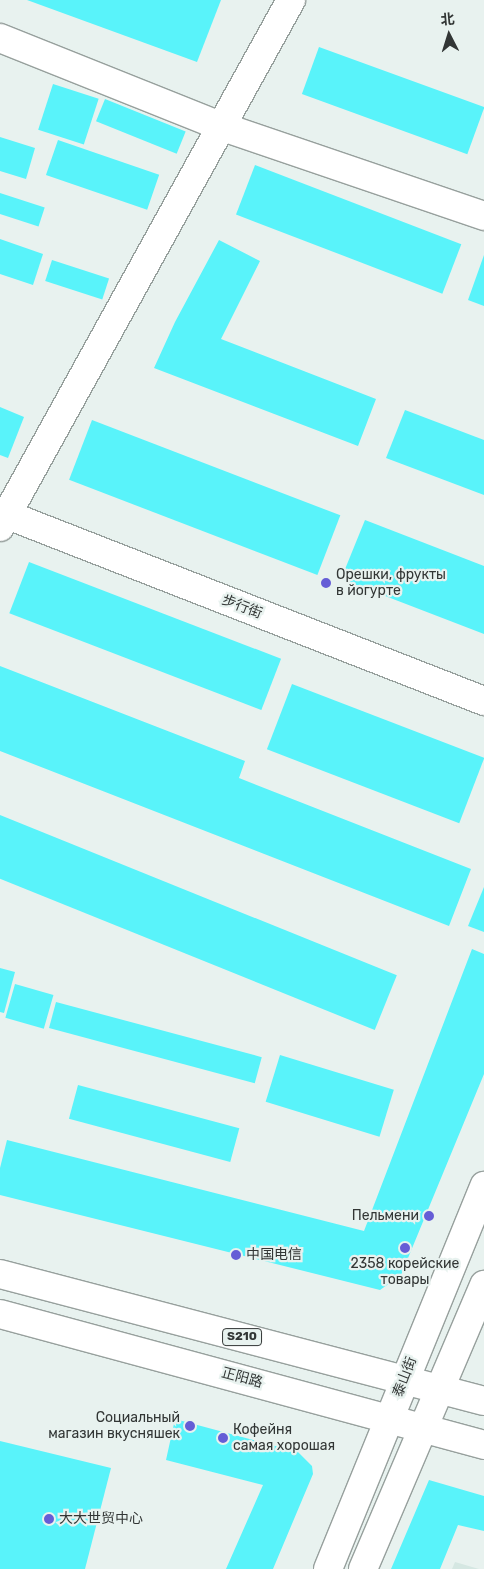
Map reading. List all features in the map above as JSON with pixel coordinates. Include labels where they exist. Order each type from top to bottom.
[{"type":"main road","points":[[2,518],[222,127],[291,0]]},
{"type":"main road","points":[[0,38],[222,127],[484,216]]},
{"type":"main road","name":"步行街","points":[[2,518],[484,701]]},
{"type":"main road","name":"泰山街","points":[[328,1569],[484,1186]]},
{"type":"main road","name":"S210","points":[[0,1274],[484,1401]]},
{"type":"main road","points":[[363,1569],[484,1285]]},
{"type":"main road","name":"正阳路","points":[[0,1314],[390,1418],[484,1445]]},
{"type":"shaded area","points":[[455,1562],[479,1569],[452,1569]]},
{"type":"building","points":[[27,0],[221,0],[197,62]]},
{"type":"building","points":[[319,47],[484,107],[467,154],[302,94]]},
{"type":"building","points":[[53,84],[99,99],[84,144],[38,130]]},
{"type":"building","points":[[105,99],[186,132],[177,154],[96,121]]},
{"type":"building","points":[[0,137],[35,148],[26,179],[0,171]]},
{"type":"building","points":[[58,140],[159,175],[147,210],[46,175]]},
{"type":"building","points":[[255,165],[461,244],[442,294],[236,214]]},
{"type":"building","points":[[0,193],[45,208],[39,227],[0,214]]},
{"type":"building","points":[[0,239],[43,254],[33,285],[0,274]]},
{"type":"building","points":[[219,240],[260,261],[221,339],[376,399],[358,446],[154,368],[175,322]]},
{"type":"building","points":[[484,255],[484,306],[468,300]]},
{"type":"building","points":[[52,260],[109,279],[102,299],[45,281]]},
{"type":"building","points":[[0,407],[24,417],[8,458],[0,455]]},
{"type":"building","points":[[405,410],[484,440],[484,495],[386,458]]},
{"type":"building","points":[[92,420],[340,515],[317,575],[69,480]]},
{"type":"building","points":[[365,520],[484,566],[484,634],[341,579]]},
{"type":"building","points":[[29,562],[281,659],[261,710],[9,613]]},
{"type":"building","points":[[0,666],[245,761],[239,778],[471,869],[449,926],[0,751]]},
{"type":"building","points":[[292,684],[484,758],[459,823],[267,749]]},
{"type":"building","points":[[0,815],[397,975],[375,1030],[0,879]]},
{"type":"building","points":[[484,887],[484,932],[468,926]]},
{"type":"building","points":[[472,949],[484,954],[484,1074],[401,1275],[380,1290],[0,1195],[0,1168],[7,1140],[364,1231]]},
{"type":"building","points":[[0,968],[15,972],[4,1013],[0,1012]]},
{"type":"building","points":[[15,984],[53,995],[44,1029],[5,1018]]},
{"type":"building","points":[[56,1002],[262,1057],[255,1083],[49,1028]]},
{"type":"building","points":[[280,1055],[394,1090],[379,1137],[266,1102]]},
{"type":"building","points":[[78,1085],[239,1128],[230,1162],[69,1119]]},
{"type":"building","points":[[175,1419],[298,1452],[312,1466],[313,1474],[273,1569],[226,1569],[263,1485],[166,1460]]},
{"type":"building","name":"大大世贸中心","points":[[0,1441],[111,1468],[85,1569],[0,1569]]},
{"type":"building","points":[[429,1480],[484,1496],[484,1531],[458,1525],[440,1569],[391,1569]]},
{"type":"place","name":"Орешки, фрукты в йогурте","points":[[326,583]]},
{"type":"place","name":"Пельмени","points":[[429,1216]]},
{"type":"place","name":"2358 корейские товары","points":[[405,1248]]},
{"type":"place","name":"中国电信","points":[[236,1255]]},
{"type":"place","name":"Социальный магазин вкусняшек","points":[[190,1426]]},
{"type":"place","name":"Кофейня самая хорошая","points":[[223,1438]]},
{"type":"place","name":"大大世贸中心","points":[[49,1519]]}]
